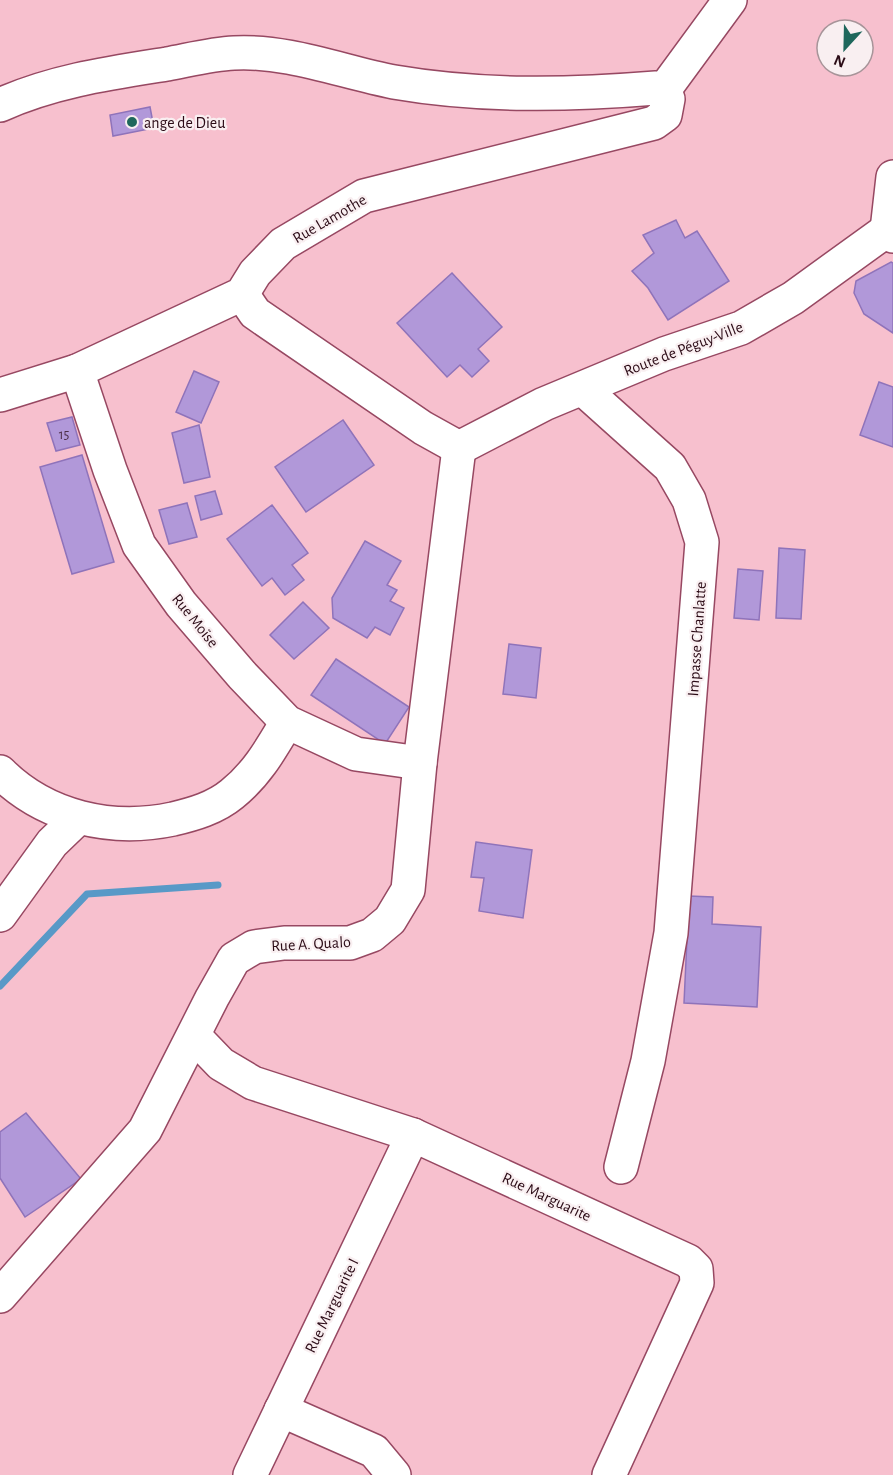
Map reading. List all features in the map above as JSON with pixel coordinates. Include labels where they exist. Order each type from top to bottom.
[{"type":"street","points":[[0,105],[33,90],[84,78],[234,53],[283,57],[394,82],[467,91],[566,95],[656,88],[664,90],[730,0]]},
{"type":"street","name":"Rue Lamothe","points":[[242,294],[255,273],[284,244],[364,196],[654,123],[665,115],[668,99],[664,90]]},
{"type":"street","points":[[890,233],[893,177]]},
{"type":"street","name":"Route de Péguy-Ville","points":[[459,448],[543,404],[664,354],[741,328],[793,298],[890,233]]},
{"type":"street","points":[[0,395],[77,371],[242,294],[255,313],[423,428],[459,448]]},
{"type":"street","name":"Rue Moïse","points":[[77,371],[110,470],[139,545],[181,604],[242,675],[287,722],[356,754],[420,762]]},
{"type":"street","name":"Impasse Chanlatte","points":[[583,389],[670,467],[689,500],[702,542],[671,933],[648,1061],[621,1167]]},
{"type":"street","name":"Rue A. Qualo","points":[[0,1296],[145,1130],[234,959],[254,947],[284,943],[350,943],[372,935],[390,920],[408,890],[420,762],[459,448]]},
{"type":"street","points":[[0,772],[13,786],[51,807],[78,818],[113,825],[148,824],[209,808],[231,795],[258,770],[287,722]]},
{"type":"street","points":[[0,915],[52,843],[78,818]]},
{"type":"street","name":"Rue Marguarite","points":[[194,1036],[221,1064],[253,1083],[413,1135],[688,1261],[696,1269],[697,1283],[615,1473]]},
{"type":"street","name":"Rue Marguarite I","points":[[250,1475],[413,1135]]},
{"type":"street","points":[[281,1410],[374,1451],[394,1475]]},
{"type":"building","name":"ange de Dieu","points":[[150,107],[154,128],[113,136],[110,115]]},
{"type":"building","points":[[676,220],[685,238],[697,231],[729,281],[668,320],[648,288],[632,271],[654,253],[643,235]]},
{"type":"building","points":[[893,263],[893,333],[864,314],[854,293],[856,281]]},
{"type":"building","points":[[452,273],[502,327],[478,349],[489,361],[472,377],[460,365],[447,377],[397,323]]},
{"type":"building","points":[[194,371],[219,382],[201,423],[176,412]]},
{"type":"building","points":[[879,382],[893,387],[893,447],[860,435]]},
{"type":"building","points":[[72,417],[80,445],[56,451],[47,423]]},
{"type":"building","points":[[343,420],[374,465],[306,512],[275,467]]},
{"type":"building","points":[[199,425],[210,477],[184,483],[172,433]]},
{"type":"building","points":[[82,455],[114,562],[72,574],[40,467]]},
{"type":"building","points":[[215,491],[222,514],[201,520],[195,496]]},
{"type":"building","points":[[187,503],[197,537],[169,544],[159,510]]},
{"type":"building","points":[[272,505],[308,553],[292,565],[304,580],[285,595],[272,578],[262,586],[227,539]]},
{"type":"building","points":[[365,541],[401,561],[387,585],[397,590],[390,601],[404,608],[390,635],[375,627],[367,638],[333,618],[332,598]]},
{"type":"building","points":[[779,548],[805,550],[801,619],[776,618]]},
{"type":"building","points":[[738,569],[763,571],[759,620],[734,618]]},
{"type":"building","points":[[303,602],[329,628],[294,659],[270,635]]},
{"type":"building","points":[[509,644],[541,648],[536,698],[503,694]]},
{"type":"building","points":[[336,659],[409,707],[385,744],[311,695]]},
{"type":"building","points":[[476,842],[532,850],[523,918],[479,911],[484,878],[471,877]]},
{"type":"building","points":[[689,896],[713,897],[712,924],[761,927],[757,1007],[684,1003]]},
{"type":"building","points":[[26,1113],[81,1179],[25,1217],[0,1178],[0,1132]]},
{"type":"waterway","points":[[0,986],[87,894],[218,885]]},
{"type":"place","name":"ange de Dieu","points":[[132,122]]}]
